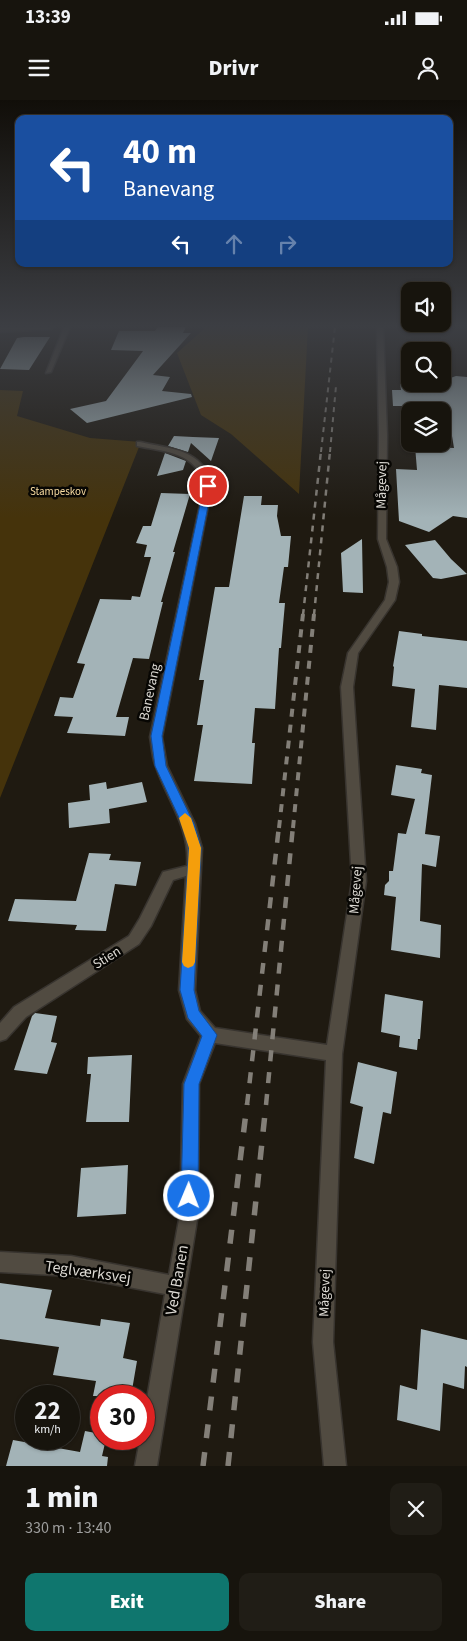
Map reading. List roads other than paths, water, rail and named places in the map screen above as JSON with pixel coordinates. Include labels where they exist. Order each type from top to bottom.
[{"type":"street","name":"Mågevej","points":[[335,1466],[323,1342],[334,1054],[359,881],[348,686],[353,653],[390,600],[394,582],[392,567],[382,539],[382,391]]},
{"type":"street","name":"Banevang","points":[[140,444],[193,460],[204,472],[208,486],[156,736],[161,766],[188,824],[195,848],[187,990],[193,1014],[210,1035]]},
{"type":"street","name":"Stien","points":[[0,1034],[20,1012],[134,940],[146,922],[168,876],[194,869]]},
{"type":"street","points":[[210,1035],[334,1054]]},
{"type":"street","name":"Ved Banen","points":[[146,1466],[189,1214],[191,1084],[210,1035]]},
{"type":"street","name":"Teglværksvej","points":[[0,1262],[71,1266],[176,1286]]},
{"type":"railway","points":[[321,452],[328,391]]},
{"type":"railway","points":[[330,452],[336,391]]},
{"type":"railway","points":[[303,615],[321,451]]},
{"type":"railway","points":[[314,615],[330,451]]},
{"type":"railway","points":[[279,828],[303,614]]},
{"type":"railway","points":[[293,828],[314,614]]},
{"type":"railway","points":[[247,1105],[279,826]]},
{"type":"railway","points":[[266,1105],[293,826]]},
{"type":"railway","points":[[203,1466],[247,1104]]},
{"type":"railway","points":[[228,1466],[266,1104]]},
{"type":"park label","name":"Stampeskov","points":[[58,491]]}]
